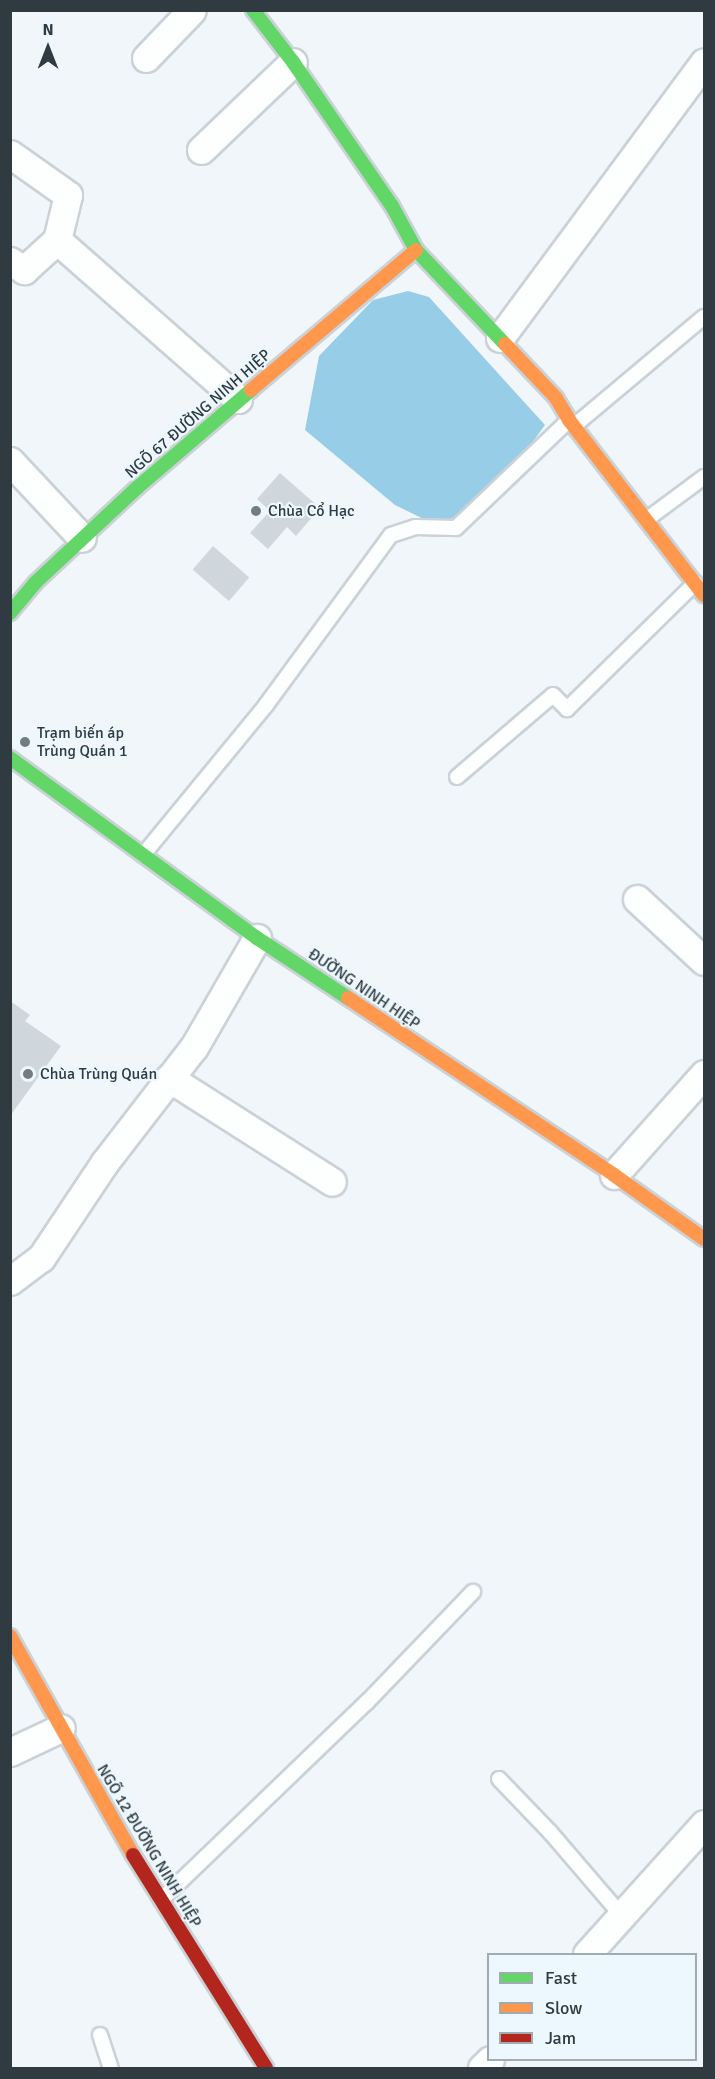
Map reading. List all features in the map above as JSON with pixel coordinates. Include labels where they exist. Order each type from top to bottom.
[{"type":"street","points":[[147,58],[192,10]]},
{"type":"street","points":[[253,10],[263,20],[293,62],[392,206],[416,250],[556,398],[571,423],[705,595]]},
{"type":"street","points":[[201,150],[293,62]]},
{"type":"street","points":[[500,338],[705,62]]},
{"type":"street","points":[[10,154],[68,195],[57,240],[24,270],[10,261]]},
{"type":"street","points":[[57,240],[238,399]]},
{"type":"street","name":"NGÕ 67 ĐƯỜNG NINH HIỆP","points":[[10,613],[36,582],[82,538],[238,399],[416,250]]},
{"type":"street","points":[[10,461],[82,538]]},
{"type":"street","name":"ĐƯỜNG NINH HIỆP","points":[[10,758],[142,857],[256,938],[614,1175],[705,1239]]},
{"type":"street","points":[[637,898],[705,961]]},
{"type":"street","points":[[10,1281],[41,1258],[105,1162],[194,1047],[256,938]]},
{"type":"street","points":[[614,1175],[705,1074]]},
{"type":"street","points":[[169,1078],[332,1182]]},
{"type":"street","name":"NGÕ 12 ĐƯỜNG NINH HIỆP","points":[[10,1636],[161,1900],[266,2068]]},
{"type":"street","points":[[10,1752],[61,1728]]},
{"type":"street","points":[[587,1953],[705,1824]]},
{"type":"lane","points":[[142,857],[266,705],[391,535],[415,527],[456,528],[571,423],[705,317]]},
{"type":"lane","points":[[646,520],[705,477]]},
{"type":"lane","points":[[457,777],[554,695],[567,709],[695,583]]},
{"type":"lane","points":[[161,1900],[367,1702],[473,1593]]},
{"type":"lane","points":[[499,1779],[550,1832],[622,1916]]},
{"type":"lane","points":[[100,2035],[111,2068]]},
{"type":"water","points":[[408,291],[429,297],[545,425],[521,458],[471,512],[434,524],[395,505],[305,430],[319,356],[373,300]]},
{"type":"building","points":[[280,473],[320,508],[296,536],[287,527],[268,549],[250,533],[270,511],[257,499]]},
{"type":"building","points":[[213,546],[249,577],[229,601],[193,569]]},
{"type":"building","points":[[10,1001],[30,1015],[25,1021],[61,1046],[10,1116]]},
{"type":"traffic: fast","points":[[253,10],[293,62],[392,206],[416,250],[505,344]]},
{"type":"traffic: fast","points":[[10,613],[36,582],[138,487],[251,390]]},
{"type":"traffic: fast","points":[[10,758],[257,938],[348,998]]},
{"type":"traffic: slow","points":[[251,390],[416,250]]},
{"type":"traffic: slow","points":[[505,344],[556,398],[569,420],[704,595]]},
{"type":"traffic: slow","points":[[348,998],[614,1175],[704,1239]]},
{"type":"traffic: slow","points":[[10,1636],[133,1855]]},
{"type":"traffic: jam","points":[[133,1855],[266,2068]]},
{"type":"place","name":"Chùa Cổ Hạc","points":[[256,511]]},
{"type":"place","name":"Trạm biến áp Trùng Quán 1","points":[[25,742]]},
{"type":"place","name":"Chùa Trùng Quán","points":[[28,1074]]}]
